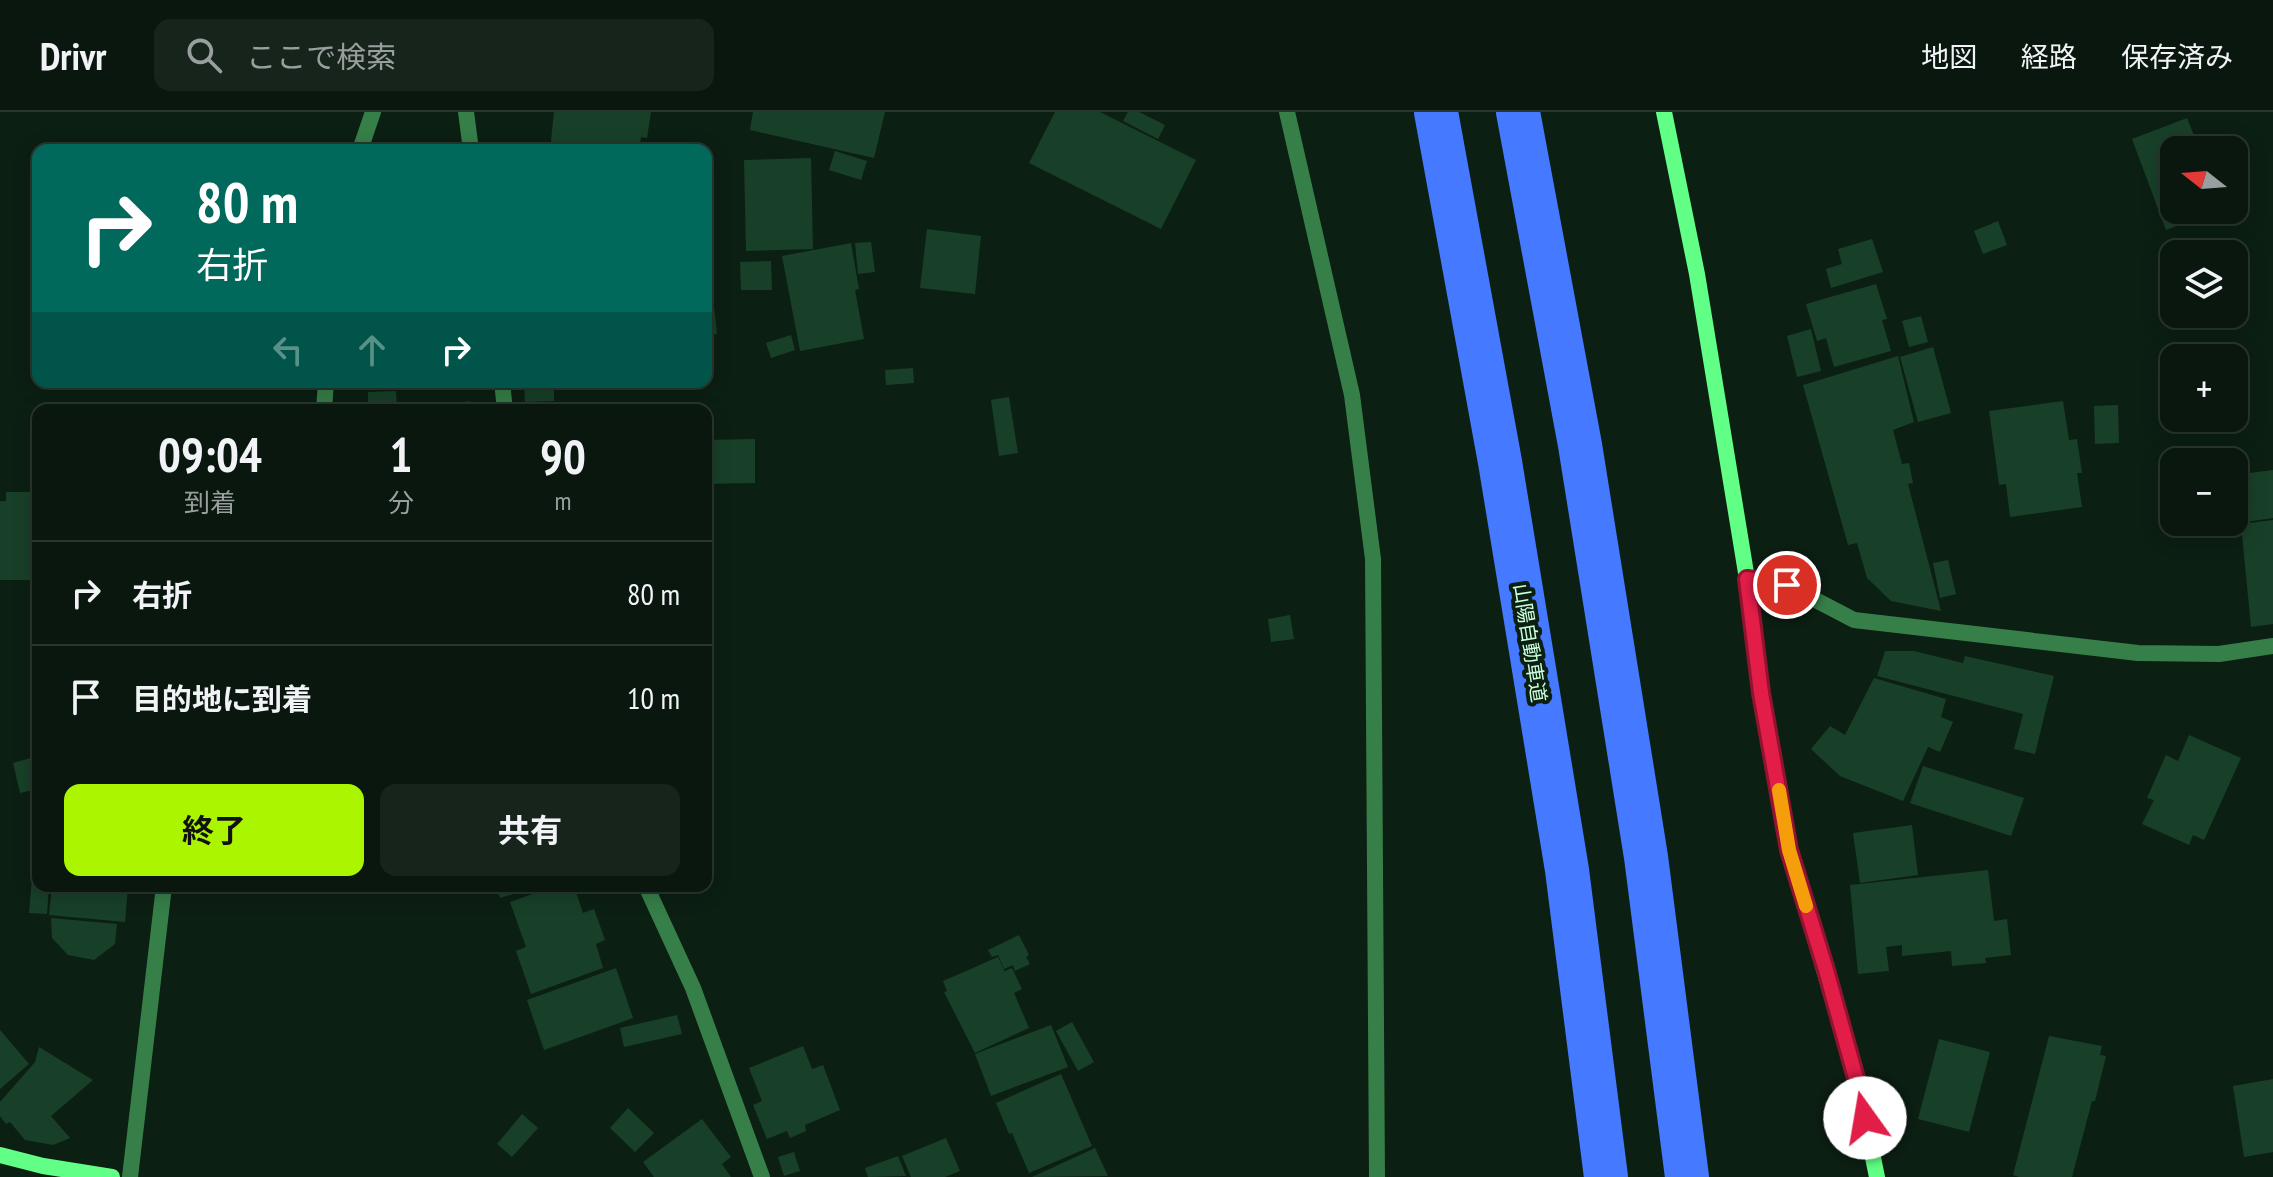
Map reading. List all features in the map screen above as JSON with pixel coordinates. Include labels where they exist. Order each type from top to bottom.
[{"type":"highway","name":"山陽自動車道","points":[[1436,112],[1500,462],[1567,870],[1606,1177]]},
{"type":"highway","points":[[1518,112],[1580,445],[1639,812],[1687,1177]]},
{"type":"street","points":[[362,144],[373,112]]},
{"type":"street","points":[[466,112],[470,144]]},
{"type":"street","points":[[1287,112],[1352,395],[1373,559],[1377,1177]]},
{"type":"street","points":[[1664,112],[1697,274],[1747,579],[1761,693],[1789,850],[1859,1089],[1877,1177]]},
{"type":"street","points":[[1747,579],[1787,585],[1854,620],[2138,653],[2219,654],[2273,646]]},
{"type":"street","points":[[130,1177],[163,892]]},
{"type":"street","points":[[649,892],[693,988],[762,1177]]},
{"type":"street","points":[[0,1155],[43,1166],[112,1177]]},
{"type":"building","points":[[554,112],[651,112],[647,138],[641,137],[640,144],[551,144]]},
{"type":"building","points":[[753,112],[885,112],[874,158],[750,130]]},
{"type":"building","points":[[1055,112],[1100,112],[1196,160],[1161,229],[1029,163]]},
{"type":"building","points":[[1128,112],[1139,112],[1165,125],[1158,139],[1123,121]]},
{"type":"building","points":[[2187,118],[2194,136],[2160,136],[2160,214],[2132,139]]},
{"type":"building","points":[[835,151],[867,161],[861,180],[829,170]]},
{"type":"building","points":[[811,158],[813,249],[746,251],[744,160]]},
{"type":"building","points":[[1998,221],[2007,245],[1983,254],[1974,231]]},
{"type":"building","points":[[2164,224],[2182,224],[2166,230]]},
{"type":"building","points":[[927,229],[981,236],[975,294],[920,288]]},
{"type":"building","points":[[1872,239],[1883,272],[1831,288],[1826,269],[1842,264],[1838,249]]},
{"type":"building","points":[[871,242],[875,272],[858,274],[855,243]]},
{"type":"building","points":[[851,243],[864,339],[800,351],[782,256]]},
{"type":"building","points":[[771,261],[772,290],[741,290],[740,262]]},
{"type":"building","points":[[1876,284],[1887,319],[1882,320],[1891,351],[1834,367],[1826,338],[1817,341],[1806,304]]},
{"type":"building","points":[[714,306],[717,334],[712,335]]},
{"type":"building","points":[[1921,316],[1928,342],[1909,347],[1902,321]]},
{"type":"building","points":[[1811,329],[1821,371],[1797,377],[1787,336]]},
{"type":"building","points":[[791,335],[795,350],[771,358],[766,343]]},
{"type":"building","points":[[1933,347],[1951,413],[1918,422],[1900,357]]},
{"type":"building","points":[[1898,356],[1914,422],[1893,430],[1902,464],[1909,463],[1913,483],[1908,484],[1941,611],[1891,601],[1867,578],[1857,543],[1848,545],[1803,385]]},
{"type":"building","points":[[913,368],[914,383],[886,385],[885,370]]},
{"type":"building","points":[[524,388],[585,388],[554,389],[554,401],[525,402]]},
{"type":"building","points":[[396,391],[397,404],[368,404],[368,392]]},
{"type":"building","points":[[1009,397],[1018,453],[999,456],[991,400]]},
{"type":"building","points":[[2063,401],[2069,440],[2077,439],[2082,473],[2077,473],[2082,507],[2010,517],[2006,484],[1999,485],[1989,411]]},
{"type":"building","points":[[2118,405],[2119,443],[2095,444],[2094,406]]},
{"type":"building","points":[[755,439],[755,483],[712,484],[712,440]]},
{"type":"building","points":[[2273,470],[2273,518],[2248,522],[2248,473]]},
{"type":"building","points":[[6,492],[32,492],[32,580],[0,580],[0,501],[6,501]]},
{"type":"building","points":[[2273,520],[2273,624],[2251,627],[2242,536],[2248,536],[2248,523]]},
{"type":"building","points":[[1948,560],[1956,594],[1940,598],[1933,563]]},
{"type":"building","points":[[1290,615],[1294,639],[1271,642],[1268,619]]},
{"type":"building","points":[[1885,651],[1914,651],[1963,663],[1965,656],[2054,676],[2035,754],[2014,749],[2023,714],[1877,676]]},
{"type":"building","points":[[1874,678],[1946,699],[1941,717],[1953,722],[1940,752],[1928,747],[1903,801],[1840,776],[1811,749],[1830,726],[1845,735]]},
{"type":"building","points":[[2189,735],[2241,758],[2204,840],[2193,835],[2189,845],[2142,824],[2154,800],[2147,798],[2166,755],[2178,761]]},
{"type":"building","points":[[32,758],[32,790],[20,793],[13,763]]},
{"type":"building","points":[[1923,766],[2024,798],[2011,836],[1910,803]]},
{"type":"building","points":[[1912,825],[1918,875],[1860,883],[1853,833]]},
{"type":"building","points":[[1988,870],[1994,921],[2007,919],[2011,955],[1985,958],[1986,963],[1952,966],[1951,951],[1902,956],[1902,945],[1886,947],[1889,971],[1858,974],[1850,885]]},
{"type":"building","points":[[32,878],[32,892],[49,892],[47,914],[29,913]]},
{"type":"building","points":[[51,892],[128,892],[125,922],[49,915]]},
{"type":"building","points":[[498,892],[521,892],[500,898]]},
{"type":"building","points":[[538,892],[576,892],[583,913],[594,909],[605,940],[596,944],[603,968],[531,994],[516,951],[526,947],[510,902]]},
{"type":"building","points":[[51,918],[117,924],[115,944],[94,960],[68,955],[52,938]]},
{"type":"building","points":[[1019,935],[1030,964],[1015,971],[1013,965],[1004,969],[998,955],[992,957],[988,950]]},
{"type":"building","points":[[998,957],[1006,974],[1005,971],[1012,968],[1022,989],[1014,993],[1029,1028],[975,1053],[944,992],[947,991],[943,981]]},
{"type":"building","points":[[616,968],[633,1018],[544,1050],[527,1000]]},
{"type":"building","points":[[677,1015],[682,1034],[624,1047],[620,1028]]},
{"type":"building","points":[[1072,1022],[1094,1062],[1078,1071],[1056,1031]]},
{"type":"building","points":[[1051,1025],[1068,1067],[991,1096],[975,1054]]},
{"type":"building","points":[[0,1030],[29,1064],[0,1089]]},
{"type":"building","points":[[2049,1036],[2102,1046],[2100,1055],[2106,1056],[2072,1177],[2019,1177],[2013,1175]]},
{"type":"building","points":[[1939,1039],[1990,1052],[1969,1132],[1918,1119]]},
{"type":"building","points":[[803,1046],[812,1069],[823,1065],[840,1110],[805,1125],[806,1131],[790,1138],[787,1131],[767,1139],[753,1105],[762,1101],[749,1068]]},
{"type":"building","points":[[39,1047],[93,1080],[51,1116],[70,1138],[53,1145],[25,1140],[10,1122],[6,1124],[0,1116],[0,1102],[35,1062]]},
{"type":"building","points":[[1061,1074],[1092,1146],[1029,1173],[996,1103]]},
{"type":"building","points":[[2273,1079],[2273,1152],[2244,1157],[2233,1086]]},
{"type":"building","points":[[628,1108],[654,1133],[635,1152],[610,1128]]},
{"type":"building","points":[[522,1114],[538,1128],[512,1157],[497,1144]]},
{"type":"building","points":[[702,1119],[731,1157],[722,1164],[731,1177],[654,1177],[643,1162]]},
{"type":"building","points":[[946,1138],[960,1171],[945,1177],[911,1177],[902,1156]]},
{"type":"building","points":[[1095,1148],[1108,1176],[1032,1177]]},
{"type":"building","points":[[794,1152],[800,1171],[784,1176],[778,1157]]},
{"type":"building","points":[[898,1156],[906,1176],[868,1177],[865,1168]]},
{"type":"slow traffic","points":[[1779,790],[1789,850],[1806,906]]},
{"type":"route","points":[[1787,585],[1747,579],[1761,693],[1789,850],[1826,970],[1865,1118]]}]
